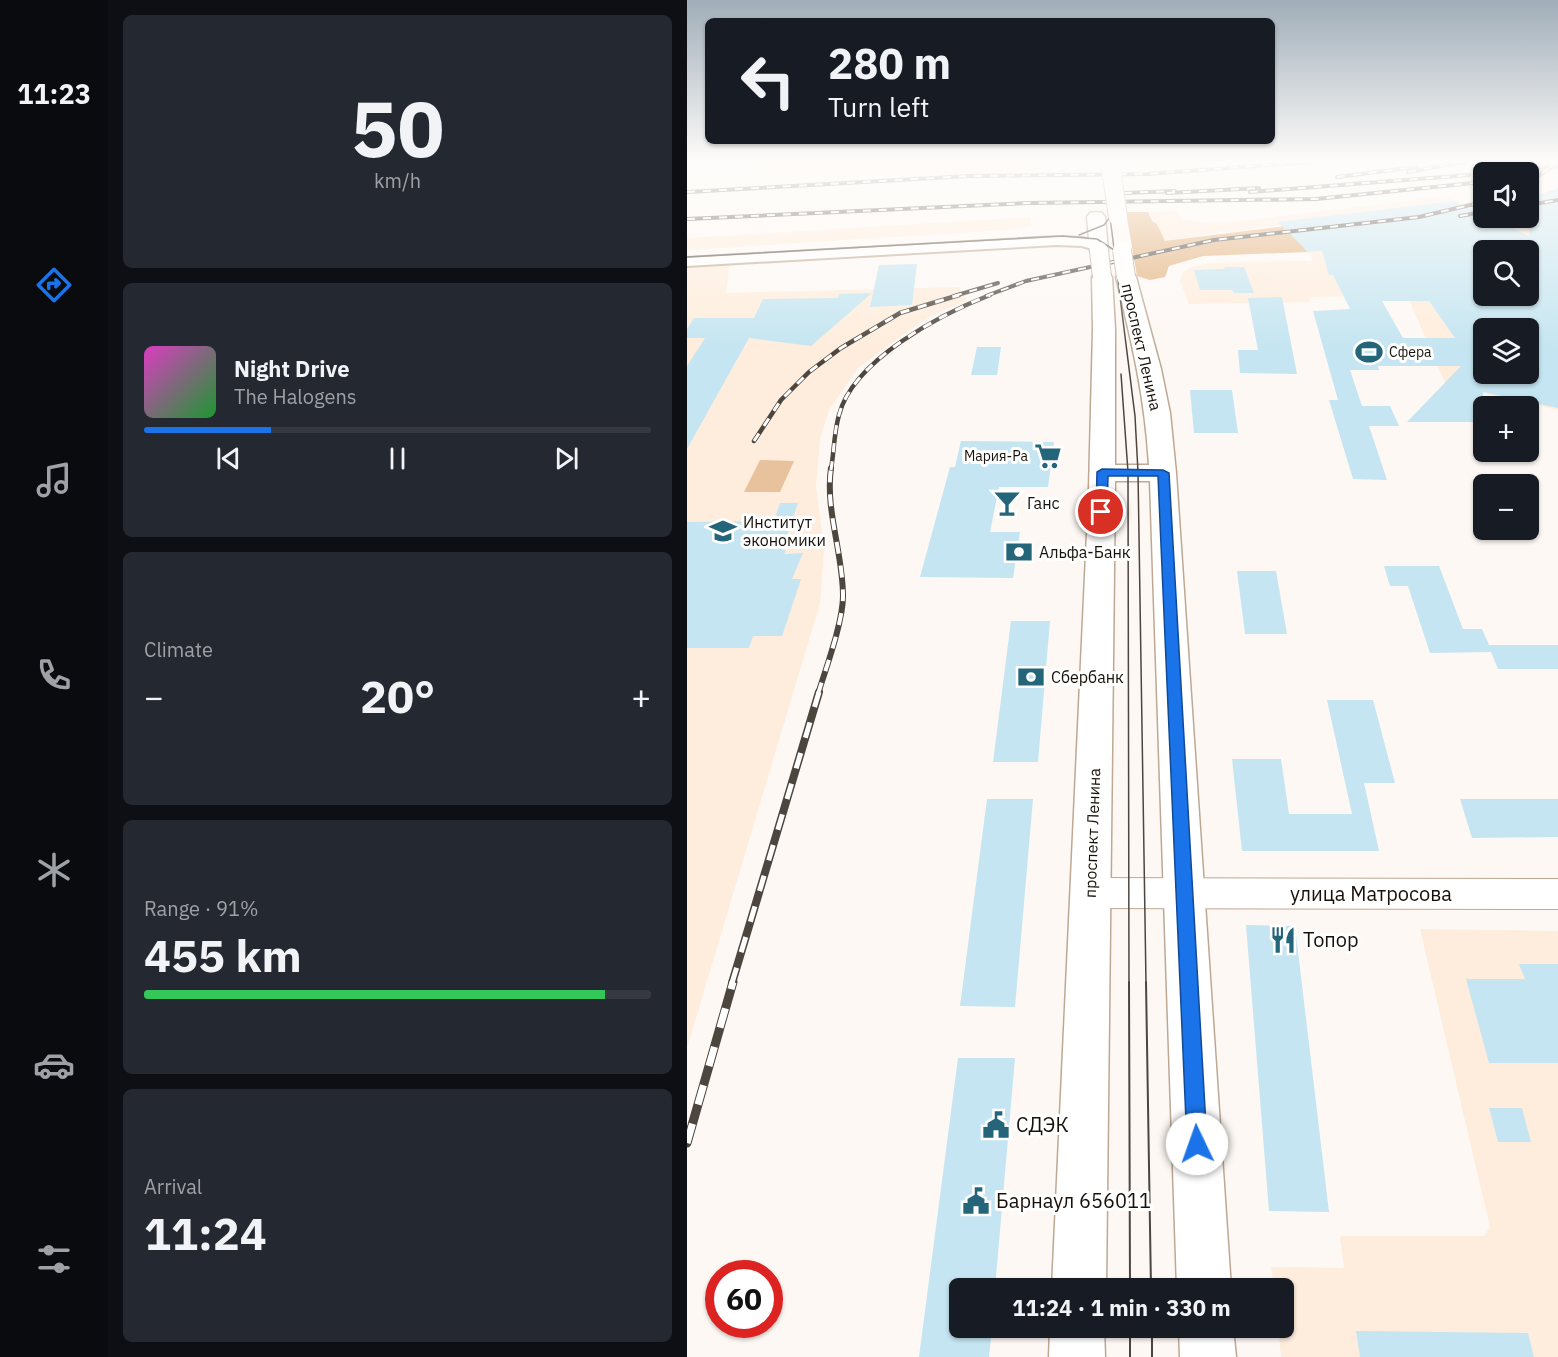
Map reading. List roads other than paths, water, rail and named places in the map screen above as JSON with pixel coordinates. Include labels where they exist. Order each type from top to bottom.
[{"type":"main road","name":"проспект Ленина","points":[[1079,1278],[1102,472],[1104,329],[1097,224]]},
{"type":"main road","name":"проспект Ленина","points":[[1119,224],[1126,277],[1151,369],[1158,413],[1163,473],[1203,1278]]},
{"type":"main road","points":[[1102,472],[1163,473]]},
{"type":"main road","points":[[1077,1338],[1077,1357]]},
{"type":"main road","points":[[1206,1338],[1207,1357]]},
{"type":"street","points":[[687,262],[767,254],[951,243],[1063,233],[1084,228],[1087,224]]},
{"type":"street","points":[[951,243],[1083,242],[1099,249]]},
{"type":"street","points":[[687,254],[767,254]]},
{"type":"street","name":"улица Матросова","points":[[1090,893],[1558,894]]},
{"type":"tram line","points":[[1079,235],[1105,224]]},
{"type":"tram line","points":[[1111,224],[1135,416],[1138,472],[1146,983]]},
{"type":"tram line","points":[[687,257],[1063,236],[1097,239],[1114,250]]},
{"type":"tram line","points":[[1121,374],[1128,472],[1129,983]]},
{"type":"tram line","points":[[1129,982],[1130,1278]]},
{"type":"tram line","points":[[1146,982],[1151,1278]]},
{"type":"tram line","points":[[1130,1338],[1130,1357]]},
{"type":"tram line","points":[[1152,1338],[1152,1357]]},
{"type":"railway","points":[[986,296],[1026,281],[1214,240],[1354,224]]},
{"type":"railway","points":[[954,296],[998,283]]},
{"type":"railway","points":[[754,441],[781,400],[809,372],[841,348],[900,313],[959,295]]},
{"type":"railway","points":[[831,470],[839,415],[847,395],[862,376],[880,358],[924,327],[990,295]]},
{"type":"railway","points":[[818,694],[837,632],[843,596],[830,500],[831,468]]},
{"type":"railway","points":[[732,983],[819,692]]},
{"type":"railway","points":[[687,1143],[733,982]]},
{"type":"place","name":"Сфера","points":[[1369,352]]},
{"type":"place","name":"Мария-Ра","points":[[1048,456]]},
{"type":"place","name":"Ганс","points":[[1007,503]]},
{"type":"place","name":"Институт экономики","points":[[723,531]]},
{"type":"place","name":"Альфа-Банк","points":[[1019,552]]},
{"type":"place","name":"Сбербанк","points":[[1031,677]]},
{"type":"place","name":"Топор","points":[[1283,940]]},
{"type":"place","name":"СДЭК","points":[[996,1125]]},
{"type":"place","name":"Барнаул 656011","points":[[976,1201]]}]
